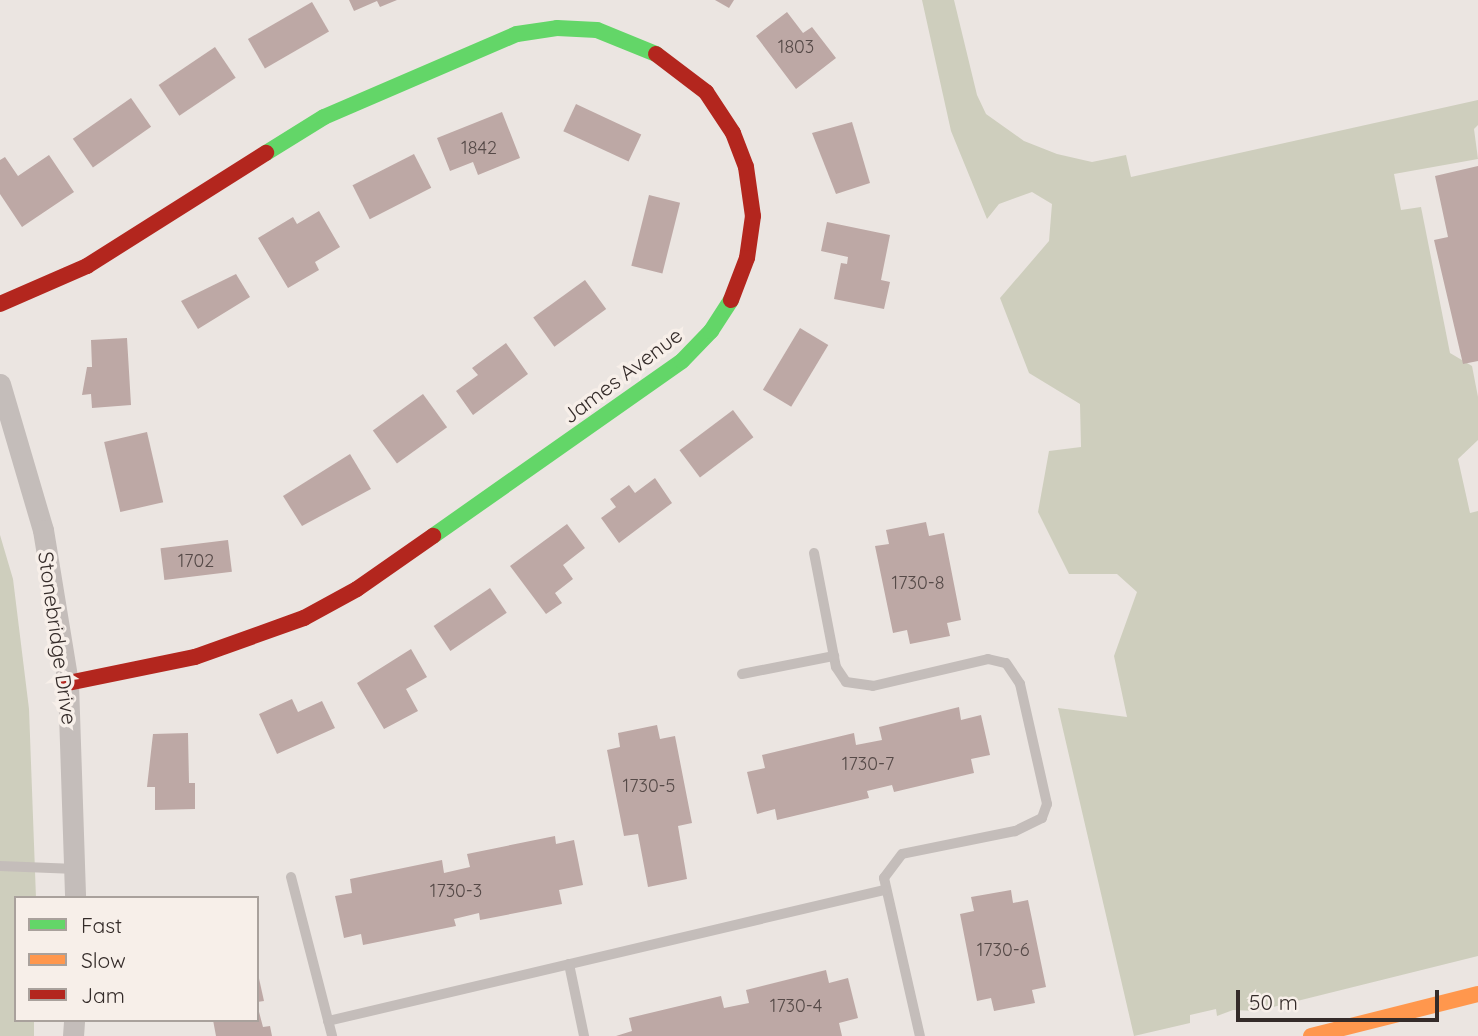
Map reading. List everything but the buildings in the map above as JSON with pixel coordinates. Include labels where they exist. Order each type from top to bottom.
[{"type":"street","name":"James Avenue","points":[[0,304],[87,266],[324,117],[517,34],[597,30],[635,42],[668,61],[706,92],[733,133],[746,167],[753,216],[747,258],[733,296],[719,320],[682,360],[357,589],[304,618],[195,657],[68,682]]},
{"type":"street","name":"Stonebridge Drive","points":[[0,384],[43,530],[68,682],[75,896]]},
{"type":"street","points":[[1311,1036],[1478,994]]},
{"type":"lane","points":[[814,553],[834,656],[842,677],[861,687],[978,660],[1006,663],[1020,684],[1046,804],[1042,818],[1027,828],[902,854],[887,871],[884,890],[920,1036]]},
{"type":"lane","points":[[742,674],[834,656]]},
{"type":"lane","points":[[0,866],[76,869]]},
{"type":"lane","points":[[291,877],[332,1036]]},
{"type":"lane","points":[[328,1021],[884,890]]},
{"type":"lane","points":[[569,964],[584,1036]]},
{"type":"green space","points":[[922,0],[954,0],[977,95],[986,114],[1024,141],[1057,154],[1092,162],[1126,155],[1131,177],[1478,100],[1478,125],[1474,129],[1478,159],[1394,174],[1401,210],[1421,207],[1450,353],[1472,366],[1478,397],[1478,440],[1458,459],[1470,513],[1478,511],[1478,956],[1257,1011],[1233,1010],[1217,1016],[1216,1009],[1190,1015],[1190,1023],[1134,1036],[1058,708],[1127,717],[1114,656],[1137,592],[1117,574],[1069,574],[1038,512],[1049,451],[1081,447],[1080,404],[1029,373],[1000,298],[1049,241],[1052,204],[1032,192],[999,204],[987,219],[951,131]]},
{"type":"green space","points":[[0,535],[13,579],[29,709],[36,896],[14,896],[14,1022],[34,1022],[34,1036],[0,1036]]},
{"type":"traffic: fast","points":[[266,153],[324,117],[517,34],[557,28],[597,30],[656,54]]},
{"type":"traffic: fast","points":[[433,536],[682,361],[711,331],[731,300]]},
{"type":"traffic: slow","points":[[1311,1036],[1478,994]]},
{"type":"traffic: jam","points":[[656,54],[706,92],[733,133],[746,167],[753,216],[747,258],[731,300]]},
{"type":"traffic: jam","points":[[0,304],[87,266],[266,153]]},
{"type":"traffic: jam","points":[[68,683],[195,657],[304,618],[357,589],[433,536]]}]
